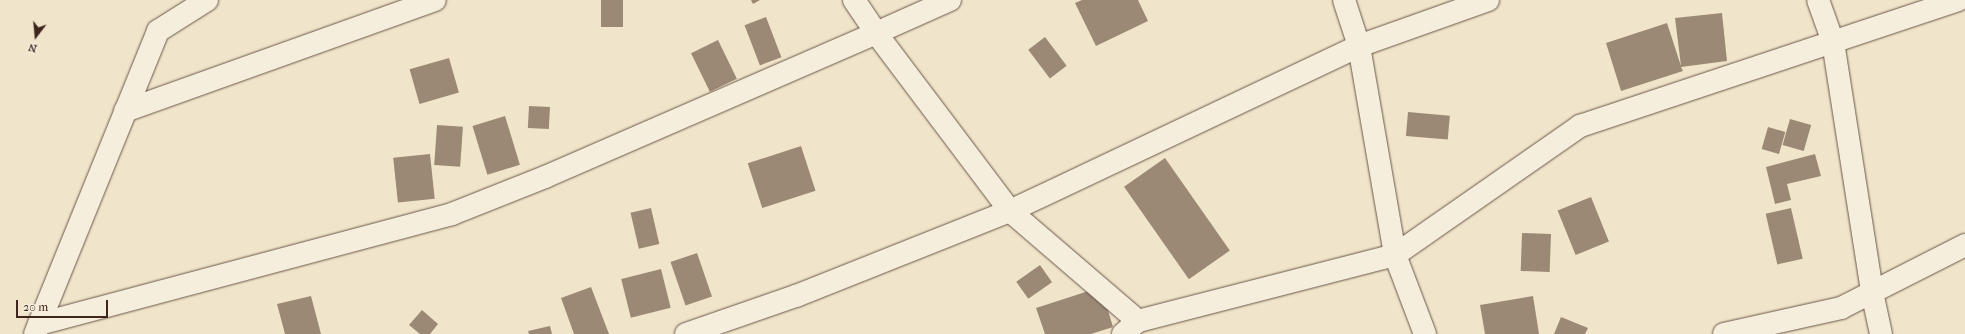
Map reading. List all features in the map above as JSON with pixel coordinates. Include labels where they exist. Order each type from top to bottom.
[{"type":"street","points":[[37,329],[158,31],[207,0]]},
{"type":"street","points":[[125,110],[435,0]]},
{"type":"street","points":[[854,0],[876,33],[1010,211],[1130,328],[1395,255],[1580,126],[1958,0]]},
{"type":"street","points":[[37,329],[452,214],[545,177],[950,0]]},
{"type":"street","points":[[1344,0],[1359,46],[1395,255],[1425,334]]},
{"type":"street","points":[[686,334],[796,296],[1010,211],[1359,46],[1488,0]]},
{"type":"street","points":[[1818,0],[1833,42],[1872,292],[1881,334]]},
{"type":"street","points":[[1724,334],[1841,308],[1965,245]]},
{"type":"building","points":[[601,0],[623,0],[623,27],[601,27]]},
{"type":"building","points":[[751,0],[760,0],[753,4]]},
{"type":"building","points":[[1082,0],[1138,0],[1148,21],[1096,46],[1075,3]]},
{"type":"building","points":[[1722,13],[1727,61],[1681,67],[1683,71],[1621,91],[1606,43],[1667,23],[1681,66],[1675,18]]},
{"type":"building","points":[[766,17],[781,57],[760,65],[745,25]]},
{"type":"building","points":[[1045,37],[1067,66],[1050,78],[1028,50]]},
{"type":"building","points":[[718,40],[737,79],[710,92],[691,53]]},
{"type":"building","points":[[449,58],[459,93],[420,104],[410,69]]},
{"type":"building","points":[[529,106],[550,107],[549,129],[528,128]]},
{"type":"building","points":[[1408,112],[1450,116],[1448,140],[1406,136]]},
{"type":"building","points":[[505,116],[520,165],[487,175],[472,126]]},
{"type":"building","points":[[1790,119],[1811,125],[1804,151],[1783,145]]},
{"type":"building","points":[[437,125],[463,127],[460,167],[434,165]]},
{"type":"building","points":[[1768,127],[1785,132],[1779,154],[1762,149]]},
{"type":"building","points":[[801,146],[816,191],[762,208],[748,163]]},
{"type":"building","points":[[430,154],[435,199],[398,203],[393,158]]},
{"type":"building","points":[[1815,154],[1821,176],[1787,184],[1791,200],[1775,204],[1766,167]]},
{"type":"building","points":[[1165,158],[1230,251],[1189,279],[1124,187]]},
{"type":"building","points":[[1591,197],[1609,242],[1576,255],[1558,210]]},
{"type":"building","points":[[651,208],[659,244],[639,249],[631,213]]},
{"type":"building","points":[[1791,208],[1803,259],[1777,265],[1766,214]]},
{"type":"building","points":[[1522,233],[1551,234],[1550,272],[1521,271]]},
{"type":"building","points":[[697,253],[712,296],[686,306],[671,262]]},
{"type":"building","points":[[1040,265],[1052,282],[1028,299],[1016,282]]},
{"type":"building","points":[[661,269],[671,308],[631,318],[621,279]]},
{"type":"building","points":[[591,287],[609,334],[574,334],[561,298]]},
{"type":"building","points":[[1101,287],[1113,327],[1091,334],[1045,334],[1036,308]]},
{"type":"building","points":[[311,296],[321,334],[285,334],[277,304]]},
{"type":"building","points":[[1533,296],[1539,334],[1485,334],[1480,305]]},
{"type":"building","points":[[422,310],[438,324],[430,334],[420,334],[409,325]]},
{"type":"building","points":[[1561,317],[1588,328],[1585,334],[1554,334]]},
{"type":"building","points":[[550,326],[552,334],[529,334],[528,331]]}]
